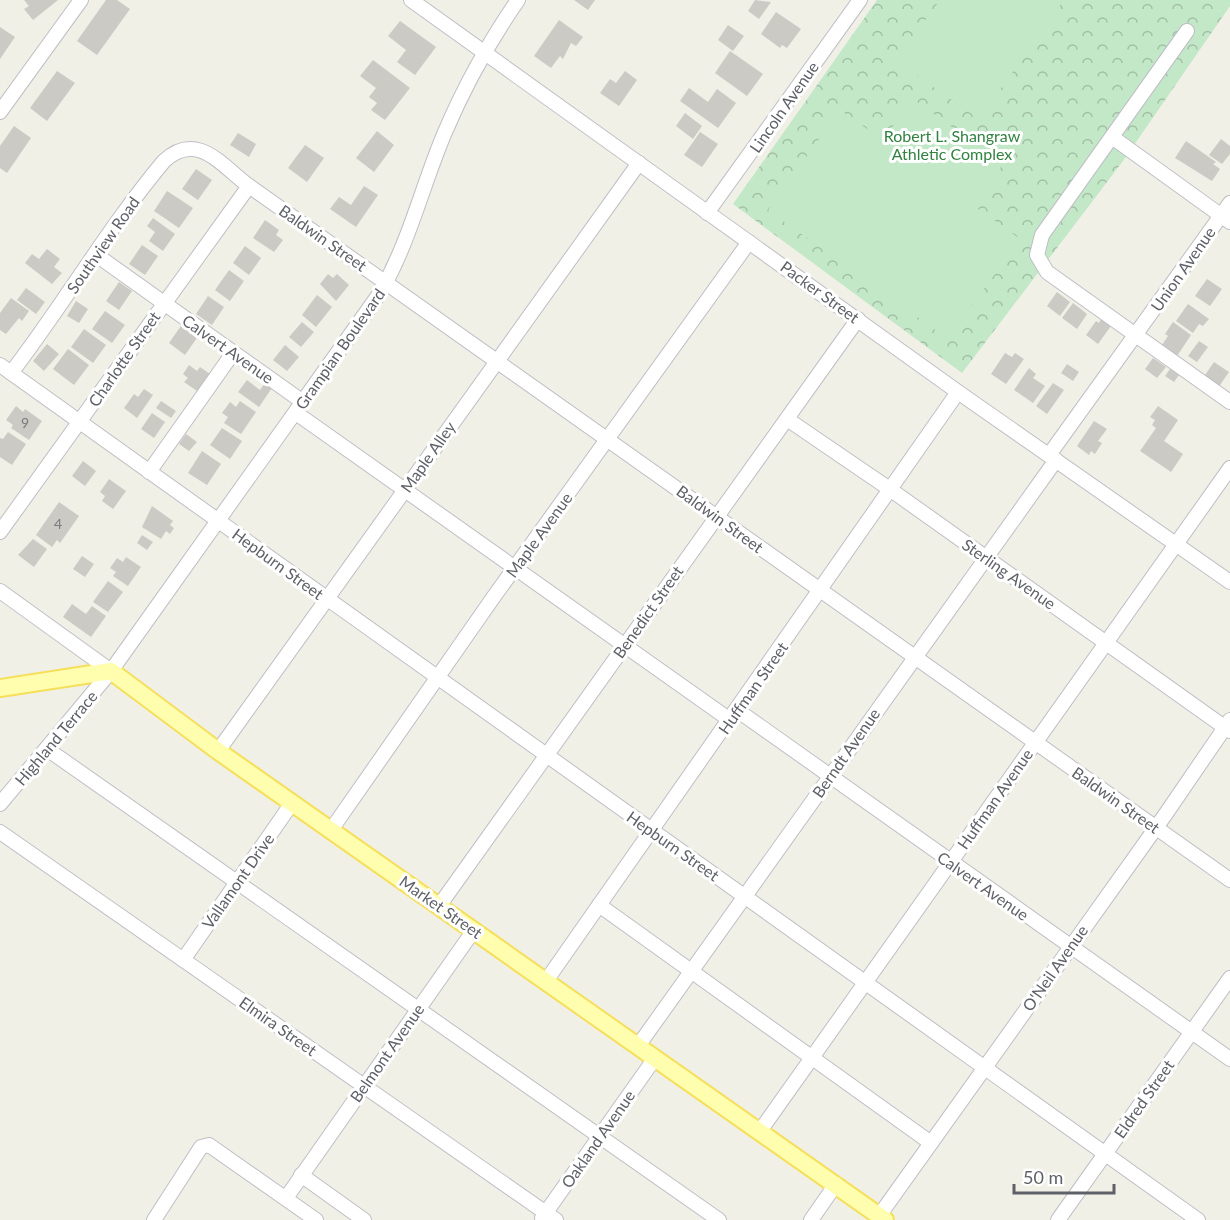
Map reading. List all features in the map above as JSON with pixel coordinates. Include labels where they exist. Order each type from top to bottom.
[{"type":"main road","points":[[0,688],[111,671]]},
{"type":"main road","name":"Market Street","points":[[111,671],[218,751],[882,1218]]},
{"type":"street","points":[[0,112],[81,0]]},
{"type":"street","name":"Packer Street","points":[[411,0],[483,54],[958,392],[1230,582]]},
{"type":"street","name":"Grampian Boulevard","points":[[111,671],[386,283],[418,213],[445,132],[483,54],[518,0]]},
{"type":"street","name":"Lincoln Avenue","points":[[707,213],[860,0]]},
{"type":"street","points":[[1187,31],[1042,235],[1037,255],[1047,272],[1230,402]]},
{"type":"street","points":[[1112,137],[1225,218]]},
{"type":"street","name":"Southview Road","points":[[5,369],[95,254],[150,177],[171,154],[187,147],[211,156]]},
{"type":"street","name":"Baldwin Street","points":[[211,156],[249,186],[1230,880]]},
{"type":"street","name":"Maple Alley","points":[[218,751],[639,164]]},
{"type":"street","name":"Charlotte Street","points":[[0,532],[249,186]]},
{"type":"street","name":"Union Avenue","points":[[1052,457],[1136,335],[1225,218],[1230,203]]},
{"type":"street","name":"Maple Avenue","points":[[331,830],[514,568],[749,242]]},
{"type":"street","name":"Calvert Avenue","points":[[95,254],[234,353],[406,490],[624,647],[831,777],[1230,1059]]},
{"type":"street","name":"Benedict Street","points":[[439,906],[858,319]]},
{"type":"street","points":[[149,472],[234,353]]},
{"type":"street","name":"Hepburn Street","points":[[5,369],[1198,1220]]},
{"type":"street","name":"Huffman Street","points":[[546,981],[958,392]]},
{"type":"street","name":"Sterling Avenue","points":[[787,419],[1228,726]]},
{"type":"street","name":"Berndt Avenue","points":[[638,1046],[986,557],[1052,457]]},
{"type":"street","name":"Huffman Avenue","points":[[760,1131],[1230,468]]},
{"type":"street","name":"Market Street","points":[[0,591],[111,671]]},
{"type":"street","name":"Highland Terrace","points":[[0,804],[111,671]]},
{"type":"street","name":"O'Neil Avenue","points":[[882,1218],[931,1143],[1228,726]]},
{"type":"street","points":[[47,749],[418,1008],[501,1070],[719,1220]]},
{"type":"street","name":"Vallamont Drive","points":[[183,960],[292,803]]},
{"type":"street","name":"Elmira Street","points":[[0,832],[364,1085],[548,1218]]},
{"type":"street","points":[[599,905],[931,1143]]},
{"type":"street","name":"Belmont Avenue","points":[[286,1198],[474,930]]},
{"type":"street","name":"Eldred Street","points":[[1058,1220],[1230,978]]},
{"type":"street","name":"Oakland Avenue","points":[[548,1218],[599,1137],[655,1058]]},
{"type":"street","points":[[154,1220],[201,1147],[209,1145],[316,1220]]},
{"type":"street","points":[[301,1175],[364,1220]]},
{"type":"street","points":[[810,1220],[836,1185]]},
{"type":"green space","name":"Robert L. Shangraw Athletic Complex","points":[[877,0],[1230,0],[1230,6],[1123,161],[962,373],[733,204]]},
{"type":"green space","points":[[940,0],[1064,0],[979,119],[896,61]]},
{"type":"green space","points":[[913,99],[1003,164],[974,206],[1020,239],[948,339],[768,210],[840,110],[883,140]]},
{"type":"building","points":[[24,0],[58,0],[33,20],[24,9],[29,6]]},
{"type":"building","points":[[106,0],[117,0],[130,9],[97,55],[77,41]]},
{"type":"building","points":[[574,0],[595,0],[588,10]]},
{"type":"building","points":[[755,0],[771,2],[759,19],[748,11]]},
{"type":"building","points":[[776,12],[801,29],[787,48],[782,45],[780,48],[761,34]]},
{"type":"building","points":[[559,20],[583,37],[576,46],[571,43],[563,59],[560,56],[551,68],[534,56]]},
{"type":"building","points":[[400,21],[436,47],[415,75],[397,62],[406,50],[388,36]]},
{"type":"building","points":[[728,25],[744,36],[733,51],[718,40]]},
{"type":"building","points":[[0,27],[15,37],[0,59]]},
{"type":"building","points":[[730,51],[763,74],[747,96],[715,73]]},
{"type":"building","points":[[373,60],[410,88],[385,120],[371,110],[377,103],[369,97],[376,88],[360,76]]},
{"type":"building","points":[[57,71],[75,83],[47,121],[30,108]]},
{"type":"building","points":[[625,71],[637,80],[619,106],[600,93],[610,79],[616,83]]},
{"type":"building","points":[[689,88],[708,102],[717,89],[736,103],[718,128],[680,101]]},
{"type":"building","points":[[685,113],[702,126],[693,139],[676,126]]},
{"type":"building","points":[[14,126],[31,138],[7,173],[0,168],[0,146]]},
{"type":"building","points":[[377,131],[394,145],[374,172],[356,158]]},
{"type":"building","points":[[700,132],[718,144],[702,167],[684,155]]},
{"type":"building","points":[[238,133],[256,144],[249,157],[230,145]]},
{"type":"building","points":[[1221,139],[1230,146],[1230,154],[1222,164],[1209,155]]},
{"type":"building","points":[[1186,141],[1216,162],[1213,164],[1220,169],[1212,181],[1175,158]]},
{"type":"building","points":[[305,145],[324,158],[307,182],[288,168]]},
{"type":"building","points":[[196,169],[212,180],[198,200],[182,189]]},
{"type":"building","points":[[364,186],[378,195],[356,227],[330,209],[339,197],[351,205]]},
{"type":"building","points":[[167,191],[193,208],[179,228],[154,211]]},
{"type":"building","points":[[153,218],[175,234],[163,251],[149,241],[155,232],[147,226]]},
{"type":"building","points":[[265,220],[279,230],[276,235],[283,240],[274,252],[253,238]]},
{"type":"building","points":[[142,245],[158,256],[145,275],[129,264]]},
{"type":"building","points":[[245,246],[261,258],[249,275],[233,263]]},
{"type":"building","points":[[47,249],[60,259],[54,267],[62,273],[52,284],[25,263],[32,254],[39,259]]},
{"type":"building","points":[[229,270],[244,281],[230,301],[215,290]]},
{"type":"building","points":[[328,274],[333,278],[337,274],[349,285],[336,301],[320,284]]},
{"type":"building","points":[[1207,279],[1222,289],[1210,306],[1195,296]]},
{"type":"building","points":[[119,282],[132,291],[119,310],[106,301]]},
{"type":"building","points":[[26,288],[45,302],[36,314],[17,300]]},
{"type":"building","points":[[1057,292],[1070,302],[1060,316],[1047,306]]},
{"type":"building","points":[[317,295],[332,307],[316,327],[302,315]]},
{"type":"building","points":[[208,296],[224,307],[212,325],[196,314]]},
{"type":"building","points":[[11,298],[29,311],[22,321],[19,318],[6,334],[0,330],[0,313]]},
{"type":"building","points":[[76,301],[88,309],[79,323],[67,316]]},
{"type":"building","points":[[1073,303],[1087,314],[1077,329],[1062,318]]},
{"type":"building","points":[[1188,304],[1209,319],[1203,326],[1199,324],[1193,333],[1176,321]]},
{"type":"building","points":[[105,311],[125,325],[112,343],[92,329]]},
{"type":"building","points":[[1101,319],[1111,326],[1098,344],[1086,335],[1096,321],[1099,323]]},
{"type":"building","points":[[302,322],[314,332],[301,347],[289,337]]},
{"type":"building","points":[[1173,322],[1191,335],[1177,356],[1162,345],[1168,336],[1165,334]]},
{"type":"building","points":[[183,323],[199,335],[185,355],[169,343]]},
{"type":"building","points":[[84,329],[106,345],[93,363],[71,347]]},
{"type":"building","points":[[1199,341],[1208,347],[1197,362],[1188,356]]},
{"type":"building","points":[[47,344],[59,354],[44,371],[33,361]]},
{"type":"building","points":[[285,345],[299,357],[287,371],[273,360]]},
{"type":"building","points":[[68,349],[89,365],[74,385],[53,369]]},
{"type":"building","points":[[1005,353],[1012,357],[1015,353],[1024,359],[1006,384],[991,374]]},
{"type":"building","points":[[1153,358],[1166,367],[1157,378],[1145,369]]},
{"type":"building","points":[[1214,362],[1229,372],[1218,388],[1203,378]]},
{"type":"building","points":[[1067,364],[1079,372],[1073,381],[1061,373]]},
{"type":"building","points":[[189,365],[197,371],[200,367],[210,374],[197,391],[184,382],[188,378],[183,374]]},
{"type":"building","points":[[1029,368],[1036,374],[1033,378],[1045,386],[1033,403],[1014,390]]},
{"type":"building","points":[[1170,369],[1179,375],[1174,382],[1165,376]]},
{"type":"building","points":[[247,380],[260,390],[265,383],[272,388],[259,407],[238,392]]},
{"type":"building","points":[[1053,383],[1064,390],[1047,414],[1036,406]]},
{"type":"building","points":[[144,389],[153,395],[137,418],[124,408],[134,394],[138,397]]},
{"type":"building","points":[[161,401],[176,411],[171,418],[156,408]]},
{"type":"building","points":[[240,401],[256,412],[241,434],[224,423],[228,417],[222,413],[230,402],[236,407]]},
{"type":"building","points":[[16,406],[23,412],[25,409],[42,421],[29,440],[11,428],[13,425],[6,420]]},
{"type":"building","points":[[1158,406],[1178,420],[1164,441],[1183,454],[1171,472],[1140,451],[1156,428],[1152,425],[1155,420],[1150,417]]},
{"type":"building","points":[[152,413],[165,422],[154,438],[141,429]]},
{"type":"building","points":[[1094,421],[1107,429],[1098,441],[1102,443],[1095,454],[1091,451],[1089,455],[1077,446]]},
{"type":"building","points":[[222,428],[242,441],[230,459],[210,445]]},
{"type":"building","points":[[8,432],[26,444],[12,465],[0,457],[0,438],[3,439]]},
{"type":"building","points":[[186,434],[197,442],[189,451],[179,444]]},
{"type":"building","points":[[202,451],[221,464],[207,485],[188,473]]},
{"type":"building","points":[[83,461],[96,471],[85,486],[72,476]]},
{"type":"building","points":[[109,479],[126,491],[113,509],[102,501],[105,496],[100,492]]},
{"type":"building","points":[[59,502],[79,516],[60,543],[57,540],[52,547],[36,535]]},
{"type":"building","points":[[152,506],[173,521],[170,525],[174,528],[170,534],[166,531],[161,539],[142,527]]},
{"type":"building","points":[[142,535],[153,542],[147,550],[137,543]]},
{"type":"building","points":[[33,539],[47,549],[34,567],[18,555]]},
{"type":"building","points":[[82,556],[94,564],[85,577],[73,569]]},
{"type":"building","points":[[126,557],[141,567],[128,586],[113,576],[116,572],[110,568],[117,558],[123,562]]},
{"type":"building","points":[[108,581],[123,592],[108,612],[93,602]]},
{"type":"building","points":[[72,604],[86,614],[92,606],[106,616],[91,637],[63,617]]}]
